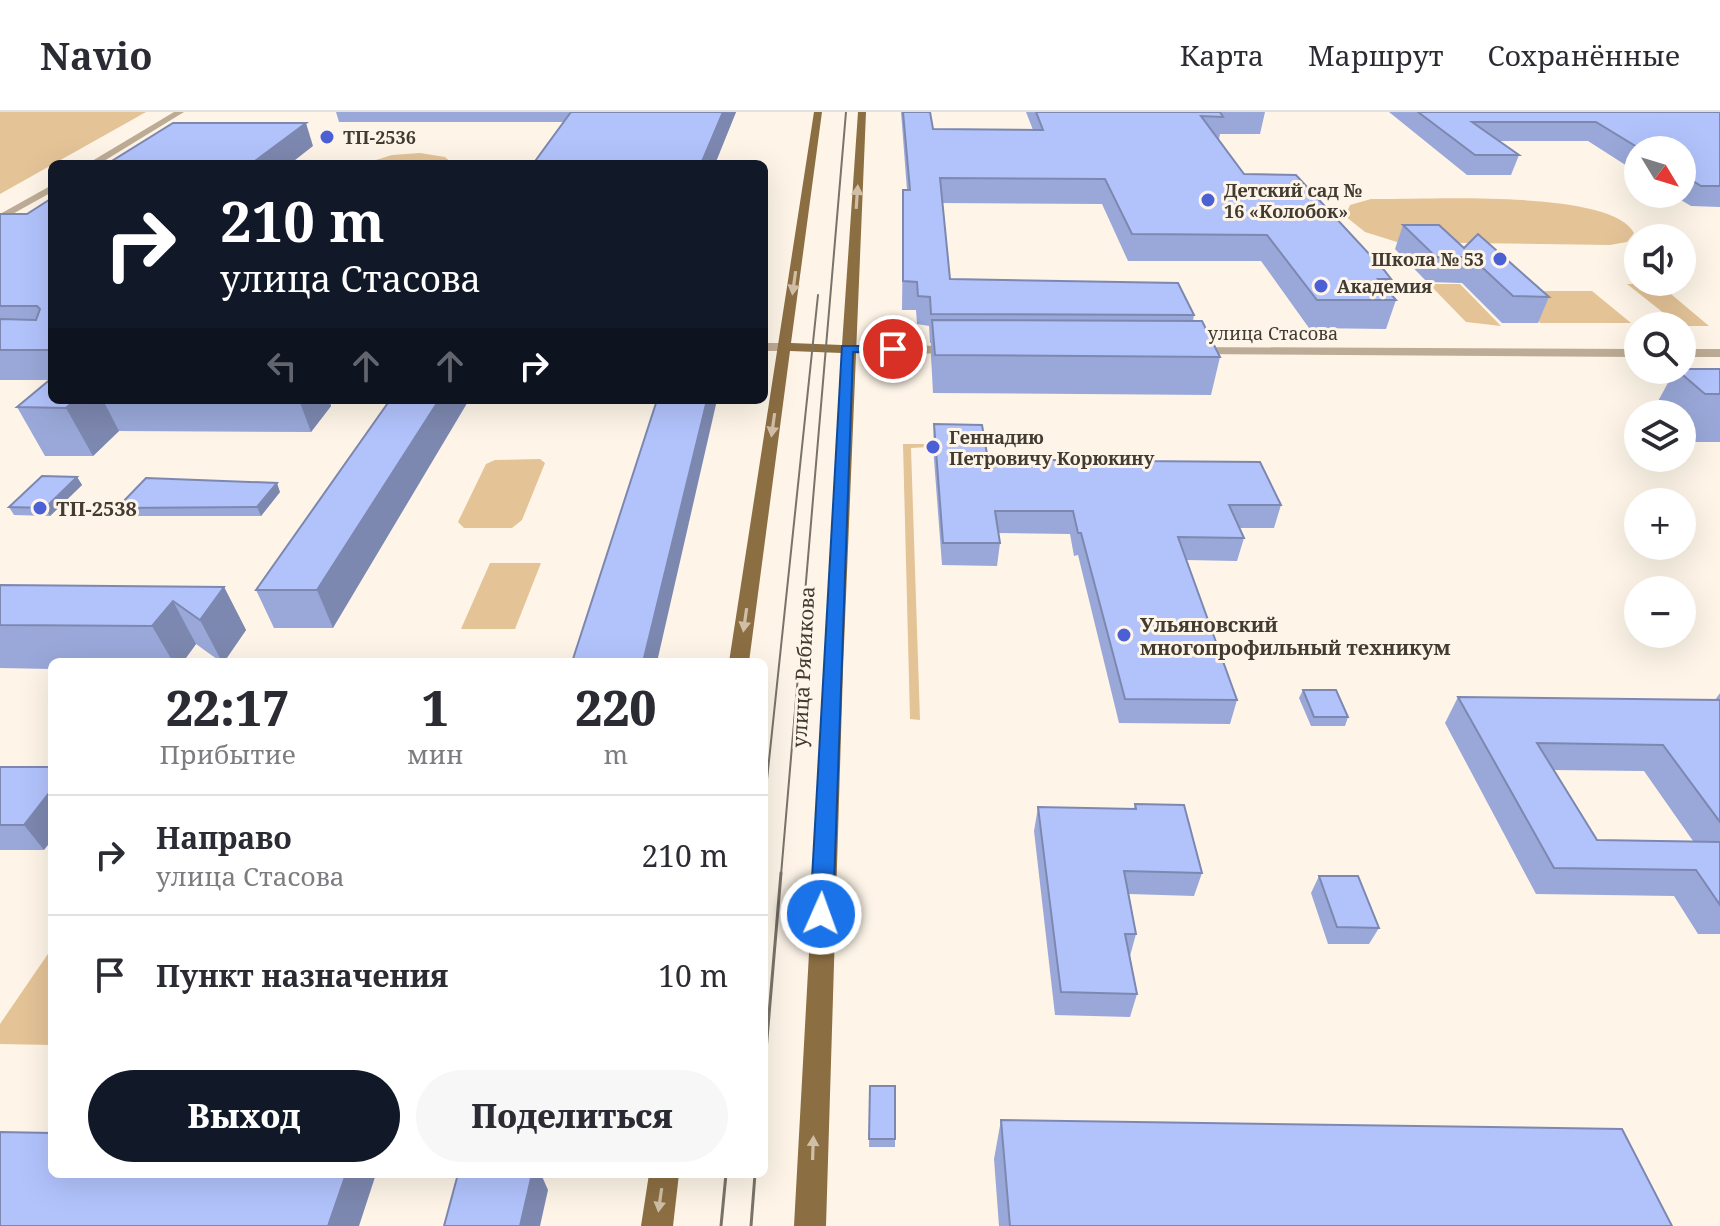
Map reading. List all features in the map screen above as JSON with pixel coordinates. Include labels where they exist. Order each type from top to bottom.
[{"type":"main road","points":[[740,658],[818,112]]},
{"type":"main road","name":"улица Рябикова","points":[[810,1226],[828,731],[862,112]]},
{"type":"main road","points":[[784,347],[847,349]]},
{"type":"main road","points":[[657,1226],[663,1178]]},
{"type":"street","points":[[99,160],[180,112]]},
{"type":"street","points":[[0,218],[48,190]]},
{"type":"street","points":[[768,347],[784,347]]},
{"type":"street","points":[[847,349],[971,350]]},
{"type":"street","name":"улица Стасова","points":[[1176,350],[1624,353]]},
{"type":"street","points":[[1696,353],[1720,353]]},
{"type":"shaded area","points":[[0,112],[146,112],[61,160],[48,160],[48,167],[0,194]]},
{"type":"shaded area","points":[[420,153],[448,160],[376,160],[392,155]]},
{"type":"shaded area","points":[[1470,198],[1554,203],[1590,209],[1618,219],[1624,224],[1624,243],[1610,245],[1397,242],[1365,232],[1345,216],[1350,205],[1371,199]]},
{"type":"shaded area","points":[[1429,284],[1460,284],[1501,326],[1466,322]]},
{"type":"shaded area","points":[[1506,291],[1592,291],[1624,317],[1624,323],[1540,323]]},
{"type":"shaded area","points":[[1642,296],[1673,296],[1692,312],[1662,312]]},
{"type":"shaded area","points":[[1696,315],[1709,326],[1696,326]]},
{"type":"shaded area","points":[[903,444],[929,444],[929,447],[911,448],[920,720],[910,719]]},
{"type":"shaded area","points":[[540,459],[545,463],[522,520],[512,528],[464,528],[458,522],[486,464],[495,460]]},
{"type":"shaded area","points":[[490,563],[541,563],[515,629],[461,629]]},
{"type":"shaded area","points":[[48,954],[48,1045],[0,1044],[0,1024]]},
{"type":"building","points":[[571,112],[723,112],[703,160],[536,160]]},
{"type":"building","points":[[903,112],[930,112],[933,129],[1043,130],[1036,112],[1220,112],[1223,117],[1201,116],[1244,174],[1296,175],[1384,270],[1391,279],[1378,279],[1396,300],[1317,300],[1267,235],[1132,234],[1105,179],[940,178],[950,279],[1178,283],[1194,315],[931,314],[930,297],[918,296],[917,282],[903,281],[903,190],[910,190]]},
{"type":"building","points":[[1418,112],[1720,112],[1720,186],[1701,186],[1696,183],[1696,136],[1624,136],[1624,139],[1596,122],[1472,122],[1519,155],[1475,155]]},
{"type":"building","points":[[173,123],[306,123],[256,160],[113,160]]},
{"type":"building","points":[[48,201],[48,350],[0,350],[0,319],[36,320],[40,309],[37,306],[0,306],[0,214],[27,214]]},
{"type":"building","points":[[1403,225],[1439,225],[1464,248],[1478,234],[1549,297],[1513,296],[1471,257],[1436,257]]},
{"type":"building","points":[[932,320],[1202,321],[1220,357],[935,355]]},
{"type":"building","points":[[1696,369],[1720,369],[1720,394],[1705,394],[1693,384],[1696,384]]},
{"type":"building","points":[[48,381],[48,404],[70,404],[66,408],[17,407]]},
{"type":"building","points":[[387,404],[436,404],[317,590],[256,590]]},
{"type":"building","points":[[656,404],[706,404],[644,658],[573,658]]},
{"type":"building","points":[[934,424],[982,425],[988,460],[1062,460],[1060,454],[1131,454],[1134,461],[1260,462],[1281,505],[1229,505],[1244,538],[1178,537],[1237,700],[1125,699],[1073,511],[995,511],[1000,543],[943,543]]},
{"type":"building","points":[[42,476],[77,477],[45,508],[9,507]]},
{"type":"building","points":[[146,478],[277,483],[257,507],[117,508]]},
{"type":"building","points":[[0,585],[224,587],[200,620],[173,601],[152,626],[0,625]]},
{"type":"building","points":[[1303,690],[1336,690],[1348,717],[1314,717]]},
{"type":"building","points":[[1458,697],[1720,700],[1720,822],[1663,745],[1537,743],[1597,840],[1720,842],[1720,905],[1696,870],[1554,868]]},
{"type":"building","points":[[0,767],[48,767],[48,794],[24,825],[0,825]]},
{"type":"building","points":[[1135,804],[1184,805],[1202,873],[1124,871],[1136,934],[1125,934],[1137,994],[1061,992],[1038,807],[1136,809]]},
{"type":"building","points":[[1319,876],[1358,876],[1379,928],[1337,927]]},
{"type":"building","points":[[870,1086],[895,1086],[895,1139],[869,1139]]},
{"type":"building","points":[[1001,1120],[1622,1129],[1672,1226],[1010,1226]]},
{"type":"building","points":[[0,1132],[48,1133],[48,1178],[345,1178],[328,1226],[0,1226]]},
{"type":"building","points":[[457,1178],[531,1178],[520,1226],[444,1226]]},
{"type":"tram line","points":[[781,875],[846,112]]},
{"type":"tram line","points":[[768,770],[818,295]]},
{"type":"tram line","points":[[768,1027],[781,873]]},
{"type":"tram line","points":[[721,1226],[726,1178]]},
{"type":"tram line","points":[[751,1226],[755,1178]]},
{"type":"place","name":"ТП-2536","points":[[327,137]]},
{"type":"place","name":"Детский сад № 16 «Колобок»","points":[[1208,200]]},
{"type":"place","name":"Школа № 53","points":[[1500,259]]},
{"type":"place","name":"Академия","points":[[1321,286]]},
{"type":"place","name":"Геннадию Петровичу Корюкину","points":[[933,447]]},
{"type":"place","name":"ТП-2538","points":[[40,508]]},
{"type":"place","name":"Ульяновский многопрофильный техникум","points":[[1124,635]]},
{"type":"route","points":[[821,914],[847,349],[893,349]]}]
